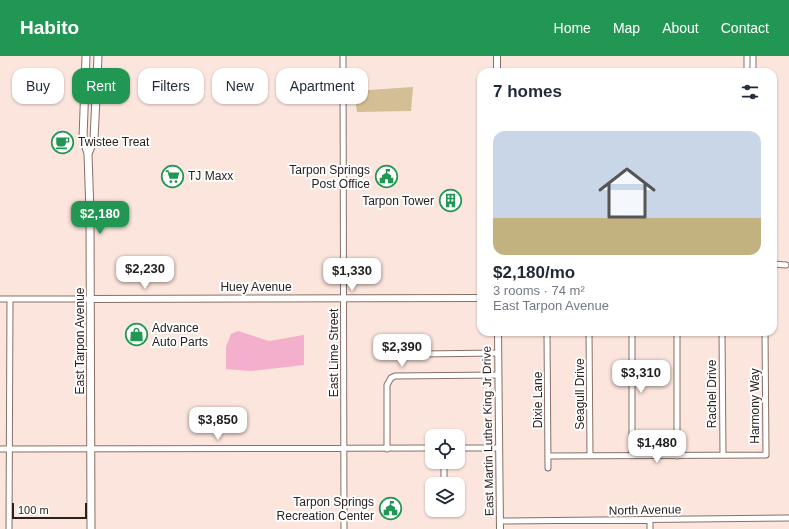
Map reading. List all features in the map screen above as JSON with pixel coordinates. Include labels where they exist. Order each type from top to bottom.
[{"type":"main road","name":"East Tarpon Avenue","points":[[86,56],[83,138],[88,154],[91,529]]},
{"type":"main road","name":"East Tarpon Avenue","points":[[88,154],[94,139],[98,56]]},
{"type":"street","name":"East Lime Street","points":[[343,56],[344,529]]},
{"type":"street","points":[[497,56],[497,68]]},
{"type":"street","points":[[747,56],[747,68]]},
{"type":"street","points":[[753,56],[753,68]]},
{"type":"street","points":[[777,264],[786,265]]},
{"type":"street","name":"Huey Avenue","points":[[90,299],[477,298]]},
{"type":"street","points":[[0,299],[90,299]]},
{"type":"street","points":[[9,529],[10,299]]},
{"type":"street","name":"East Martin Luther King Jr Drive","points":[[498,336],[500,529]]},
{"type":"street","name":"Dixie Lane","points":[[547,336],[548,468]]},
{"type":"street","name":"Seagull Drive","points":[[590,336],[590,456]]},
{"type":"street","points":[[632,336],[632,456]]},
{"type":"street","points":[[677,336],[677,456]]},
{"type":"street","name":"Rachel Drive","points":[[722,336],[723,455]]},
{"type":"street","name":"Harmony Way","points":[[548,456],[766,455],[765,336]]},
{"type":"street","points":[[422,354],[498,353]]},
{"type":"street","points":[[388,449],[387,389],[391,378],[395,376],[498,375]]},
{"type":"street","points":[[0,450],[425,448]]},
{"type":"street","points":[[465,448],[499,448]]},
{"type":"street","name":"North Avenue","points":[[500,521],[789,518]]},
{"type":"street","points":[[650,520],[650,529]]},
{"type":"shaded area","points":[[413,87],[411,111],[357,112],[356,104],[368,104],[368,90]]},
{"type":"shaded area","points":[[238,331],[269,341],[304,335],[304,365],[251,371],[226,369],[226,347],[231,334]]},
{"type":"place","name":"Twistee Treat","points":[[62,142]]},
{"type":"place","name":"TJ Maxx","points":[[173,176]]},
{"type":"place","name":"Tarpon Springs Post Office","points":[[386,177]]},
{"type":"place","name":"Tarpon Tower","points":[[450,201]]},
{"type":"place","name":"Advance Auto Parts","points":[[136,335]]},
{"type":"place","name":"Tarpon Springs Recreation Center","points":[[390,509]]}]
